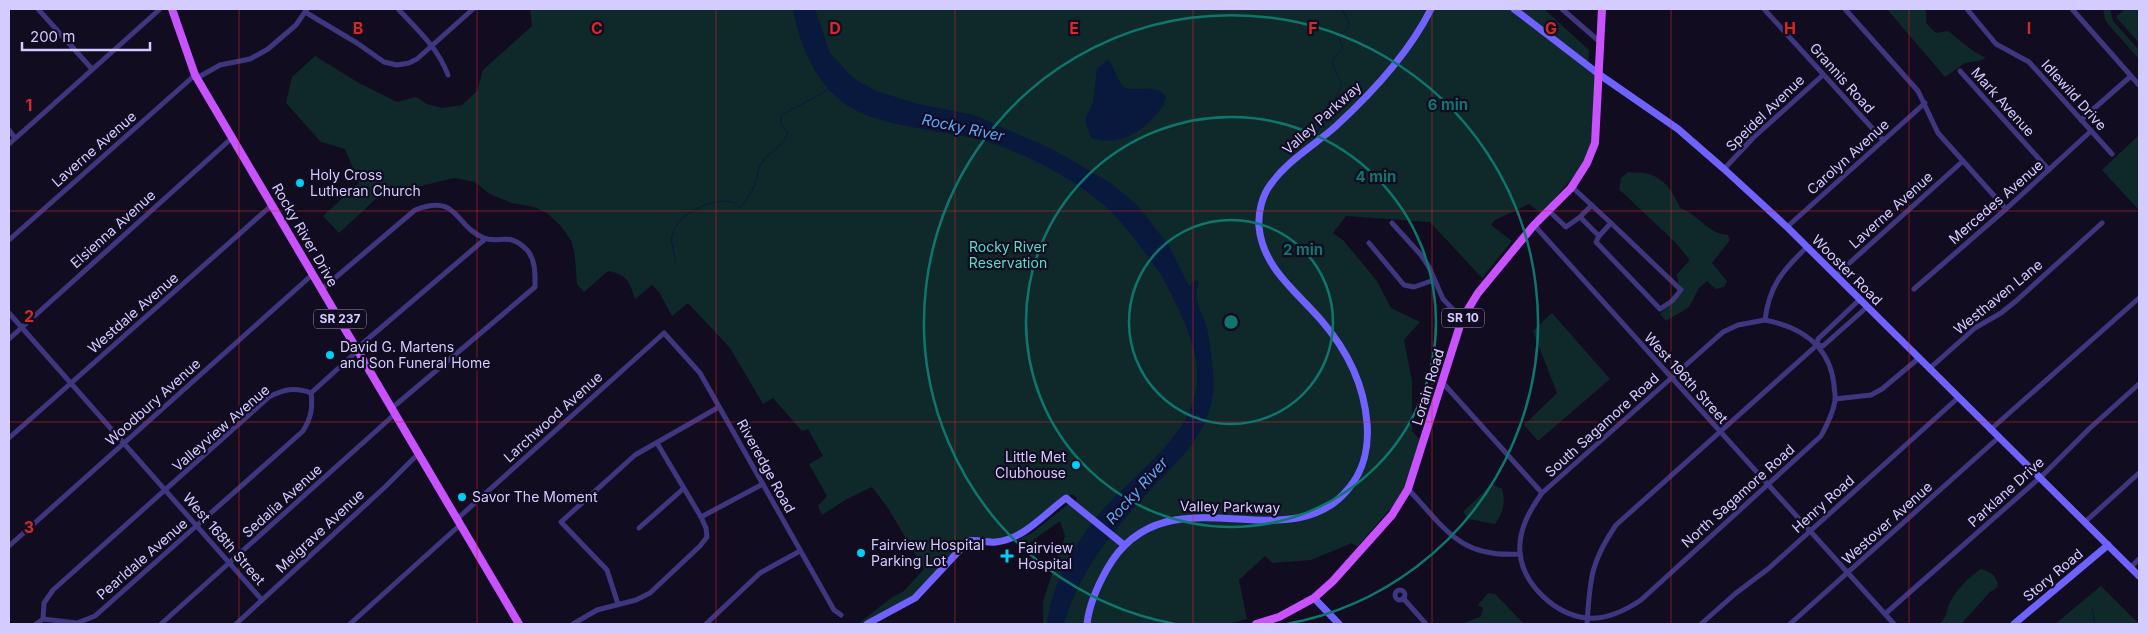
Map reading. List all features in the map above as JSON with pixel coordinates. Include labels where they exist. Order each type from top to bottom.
[{"type":"main road","name":"Rocky River Drive","points":[[172,9],[196,76],[519,624]]},
{"type":"main road","name":"Lorain Road","points":[[1256,624],[1279,617],[1314,598],[1333,581],[1381,528],[1392,515],[1408,489],[1462,319],[1478,293],[1534,225],[1572,187],[1586,165],[1595,143],[1602,9]]},
{"type":"street","points":[[38,9],[92,69]]},
{"type":"street","points":[[9,144],[160,9]]},
{"type":"street","points":[[398,9],[432,46],[443,62],[448,75]]},
{"type":"street","points":[[306,10],[384,62],[397,65],[418,59],[473,9]]},
{"type":"street","name":"Valley Parkway","points":[[1087,624],[1096,591],[1102,578],[1124,545],[1150,527],[1175,518],[1204,517],[1286,520],[1302,517],[1331,505],[1348,490],[1358,476],[1364,461],[1368,432],[1360,386],[1346,356],[1330,330],[1276,271],[1265,253],[1258,224],[1260,210],[1264,195],[1270,184],[1335,126],[1382,79],[1412,41],[1431,9]]},
{"type":"street","name":"Wooster Road","points":[[1514,9],[1600,75],[1678,129],[1724,169],[1787,227],[2139,576]]},
{"type":"street","points":[[1562,9],[1600,42]]},
{"type":"street","name":"Grannis Road","points":[[1764,9],[1883,140]]},
{"type":"street","points":[[1845,9],[1918,91],[1938,133],[2006,209]]},
{"type":"street","name":"Idlewild Drive","points":[[1967,9],[1996,44],[2030,62],[2112,154]]},
{"type":"street","points":[[2072,9],[2139,85]]},
{"type":"street","name":"Laverne Avenue","points":[[9,240],[196,76],[220,64],[258,55],[296,25],[306,10]]},
{"type":"street","name":"Mark Avenue","points":[[1960,71],[2050,170]]},
{"type":"street","name":"Speidel Avenue","points":[[1724,169],[1754,138],[1823,75]]},
{"type":"street","points":[[2081,120],[2131,76]]},
{"type":"street","name":"Carolyn Avenue","points":[[1787,227],[1925,103]]},
{"type":"street","points":[[9,130],[16,138]]},
{"type":"street","name":"Mercedes Avenue","points":[[1914,289],[2050,170],[2091,131]]},
{"type":"street","name":"Elsienna Avenue","points":[[9,340],[233,137]]},
{"type":"street","name":"Laverne Avenue","points":[[1835,276],[1963,161]]},
{"type":"street","points":[[1572,187],[1592,205],[1611,223],[1681,290],[1672,301],[1660,309],[1596,242],[1611,223]]},
{"type":"street","points":[[311,393],[358,349],[485,239],[473,232],[454,212],[437,204],[415,210],[322,289]]},
{"type":"street","name":"Westdale Avenue","points":[[9,438],[272,205]]},
{"type":"street","points":[[1549,211],[1566,228],[1592,205]]},
{"type":"street","points":[[1580,216],[1599,236]]},
{"type":"street","points":[[1392,223],[1421,255],[1429,267],[1443,299],[1462,319]]},
{"type":"street","name":"Westhaven Lane","points":[[1929,368],[1975,328],[2001,313],[2016,301],[2102,223]]},
{"type":"street","name":"West 196th Street","points":[[1534,225],[1894,624]]},
{"type":"street","name":"Sedalia Avenue","points":[[161,624],[229,564],[393,411],[535,287],[532,258],[526,250],[510,239],[485,239]]},
{"type":"street","points":[[1368,243],[1404,285],[1414,287],[1434,280]]},
{"type":"street","points":[[1765,320],[1766,303],[1774,284],[1785,268],[1807,247]]},
{"type":"street","name":"Woodbury Avenue","points":[[9,546],[313,274]]},
{"type":"street","points":[[1990,430],[2139,298]]},
{"type":"street","points":[[1818,345],[1818,339],[1859,300]]},
{"type":"street","points":[[1587,621],[1594,564],[1602,545],[1616,525],[1818,345],[1823,346],[1867,307]]},
{"type":"street","name":"West 168th Street","points":[[9,313],[262,600]]},
{"type":"street","name":"South Sagamore Road","points":[[1587,621],[1558,609],[1546,600],[1534,587],[1527,575],[1520,554],[1525,518],[1542,493],[1723,332],[1738,325],[1765,320],[1784,324],[1797,330],[1818,345]]},
{"type":"street","name":"Riveredge Road","points":[[664,332],[700,373],[834,610],[842,615]]},
{"type":"street","name":"Larchwood Avenue","points":[[350,624],[664,332]]},
{"type":"street","name":"North Sagamore Road","points":[[1587,621],[1616,614],[1640,600],[1821,436],[1829,421],[1835,399],[1832,372],[1818,345]]},
{"type":"street","points":[[1835,399],[1871,395],[1882,389],[1919,358]]},
{"type":"street","points":[[1443,383],[1542,493]]},
{"type":"street","name":"Parklane Drive","points":[[1885,614],[2040,477],[2139,384]]},
{"type":"street","name":"Valleyview Avenue","points":[[42,619],[44,603],[52,590],[269,397],[291,389],[300,389],[311,393]]},
{"type":"street","name":"Pearldale Avenue","points":[[42,619],[77,623],[95,616],[303,431],[311,416],[313,406],[311,393]]},
{"type":"street","name":"Henry Road","points":[[1701,624],[1736,593],[1768,569],[1959,397]]},
{"type":"street","points":[[618,604],[607,570],[561,522],[635,456],[719,407]]},
{"type":"street","name":"Westover Avenue","points":[[1790,624],[1998,438]]},
{"type":"street","points":[[573,624],[597,610],[636,600],[650,592],[700,546],[707,537],[706,528],[701,517],[657,443]]},
{"type":"street","name":"Melgrave Avenue","points":[[236,624],[418,454]]},
{"type":"street","points":[[2085,522],[2139,474]]},
{"type":"street","points":[[701,517],[762,484]]},
{"type":"street","points":[[639,528],[683,489]]},
{"type":"street","points":[[1408,489],[1456,540],[1468,547],[1483,553],[1500,555],[1520,554]]},
{"type":"street","points":[[867,624],[915,598],[968,541],[996,542],[1014,536],[1030,528],[1066,498],[1124,545]]},
{"type":"street","name":"Story Road","points":[[2015,624],[2108,545]]},
{"type":"street","points":[[706,624],[760,573],[800,551]]},
{"type":"street","points":[[2131,567],[2139,559]]},
{"type":"street","points":[[1314,598],[1339,624]]},
{"type":"street","points":[[1403,598],[1426,624]]},
{"type":"street","points":[[36,624],[42,619]]},
{"type":"green space","name":"Rocky River Reservation","points":[[530,9],[1544,9],[1589,50],[1588,67],[1599,75],[1589,157],[1542,214],[1529,204],[1495,220],[1491,225],[1512,241],[1482,278],[1430,222],[1346,216],[1333,233],[1343,240],[1377,281],[1391,308],[1420,322],[1404,340],[1412,381],[1412,431],[1422,442],[1405,492],[1357,547],[1352,543],[1311,560],[1272,563],[1265,556],[1239,580],[1247,619],[1227,624],[1043,624],[1043,601],[1065,536],[1060,521],[1029,543],[1012,542],[1032,533],[1072,501],[1075,503],[1077,498],[1072,494],[1029,528],[996,543],[969,538],[916,598],[864,624],[858,624],[891,598],[904,591],[924,569],[888,508],[872,487],[847,499],[822,515],[818,506],[827,496],[809,464],[823,456],[808,429],[802,431],[773,398],[763,404],[730,348],[688,303],[672,316],[659,292],[652,285],[635,299],[627,280],[620,275],[608,271],[584,292],[577,284],[572,242],[561,226],[547,213],[534,207],[512,203],[490,194],[475,182],[454,178],[379,196],[339,233],[323,216],[359,183],[345,149],[321,142],[286,103],[292,77],[315,56],[359,83],[397,102],[416,97],[427,104],[442,108],[462,105],[477,91],[483,70],[532,26]]},
{"type":"green space","points":[[1887,9],[1926,9],[1926,23],[1936,33],[1948,31],[1973,51],[1986,58],[1965,63],[1945,77]]},
{"type":"green space","points":[[2103,9],[2110,9],[2113,21],[2139,50],[2139,59],[2108,24]]},
{"type":"green space","points":[[2125,9],[2139,9],[2139,43],[2116,17]]},
{"type":"green space","points":[[2139,135],[2139,210],[2102,170]]},
{"type":"green space","points":[[1628,172],[1644,173],[1657,177],[1671,190],[1680,208],[1709,228],[1728,235],[1730,240],[1712,263],[1727,281],[1724,287],[1716,289],[1707,281],[1699,288],[1689,307],[1666,321],[1660,314],[1683,292],[1678,283],[1677,274],[1690,260],[1675,242],[1619,189],[1621,178]]},
{"type":"green space","points":[[1552,313],[1610,379],[1538,441],[1524,425],[1557,393],[1533,331]]},
{"type":"green space","points":[[1492,484],[1502,489],[1504,499],[1502,511],[1495,524],[1469,519],[1463,512]]},
{"type":"green space","points":[[1981,569],[1993,575],[1998,587],[1990,592],[1961,624],[1939,624],[1945,617],[1950,602],[1956,593]]},
{"type":"green space","points":[[2101,586],[2139,624],[2055,624]]},
{"type":"green space","points":[[1488,593],[1495,594],[1524,624],[1463,624],[1481,616],[1483,608],[1478,605]]},
{"type":"water","name":"Rocky River","points":[[793,9],[815,9],[830,53],[853,78],[876,91],[918,104],[974,115],[1052,149],[1112,184],[1138,206],[1169,246],[1189,286],[1196,280],[1199,282],[1197,300],[1207,328],[1213,375],[1212,400],[1207,418],[1197,436],[1174,466],[1126,518],[1101,550],[1080,584],[1064,624],[1047,624],[1055,591],[1069,559],[1087,529],[1109,503],[1150,463],[1175,434],[1186,418],[1193,401],[1197,383],[1196,358],[1183,320],[1164,279],[1123,224],[1092,195],[1065,177],[1036,161],[1006,148],[972,138],[887,122],[857,111],[844,103],[832,93],[813,67],[801,39]]},
{"type":"water","points":[[1107,60],[1112,65],[1119,81],[1125,88],[1154,89],[1163,93],[1166,98],[1160,110],[1147,124],[1125,138],[1109,141],[1091,138],[1085,120],[1093,102],[1097,69]]},
{"type":"waterway","points":[[1318,131],[1342,85],[1332,63],[1333,59],[1343,48],[1338,36],[1348,28],[1349,23],[1342,9]]},
{"type":"waterway","points":[[675,263],[672,236],[681,220],[706,204],[725,201],[733,202],[740,208],[753,188],[762,162],[786,138],[788,133],[781,124],[781,116],[828,89]]},
{"type":"waterway","points":[[2092,608],[2095,624]]},
{"type":"place","name":"Holy Cross Lutheran Church","points":[[300,183]]},
{"type":"place","name":"David G. Martens and Son Funeral Home","points":[[330,355]]},
{"type":"place","name":"Little Met Clubhouse","points":[[1076,465]]},
{"type":"place","name":"Savor The Moment","points":[[462,497]]},
{"type":"place","name":"Fairview Hospital Parking Lot","points":[[861,553]]},
{"type":"place","name":"Fairview Hospital","points":[[1007,556]]}]
